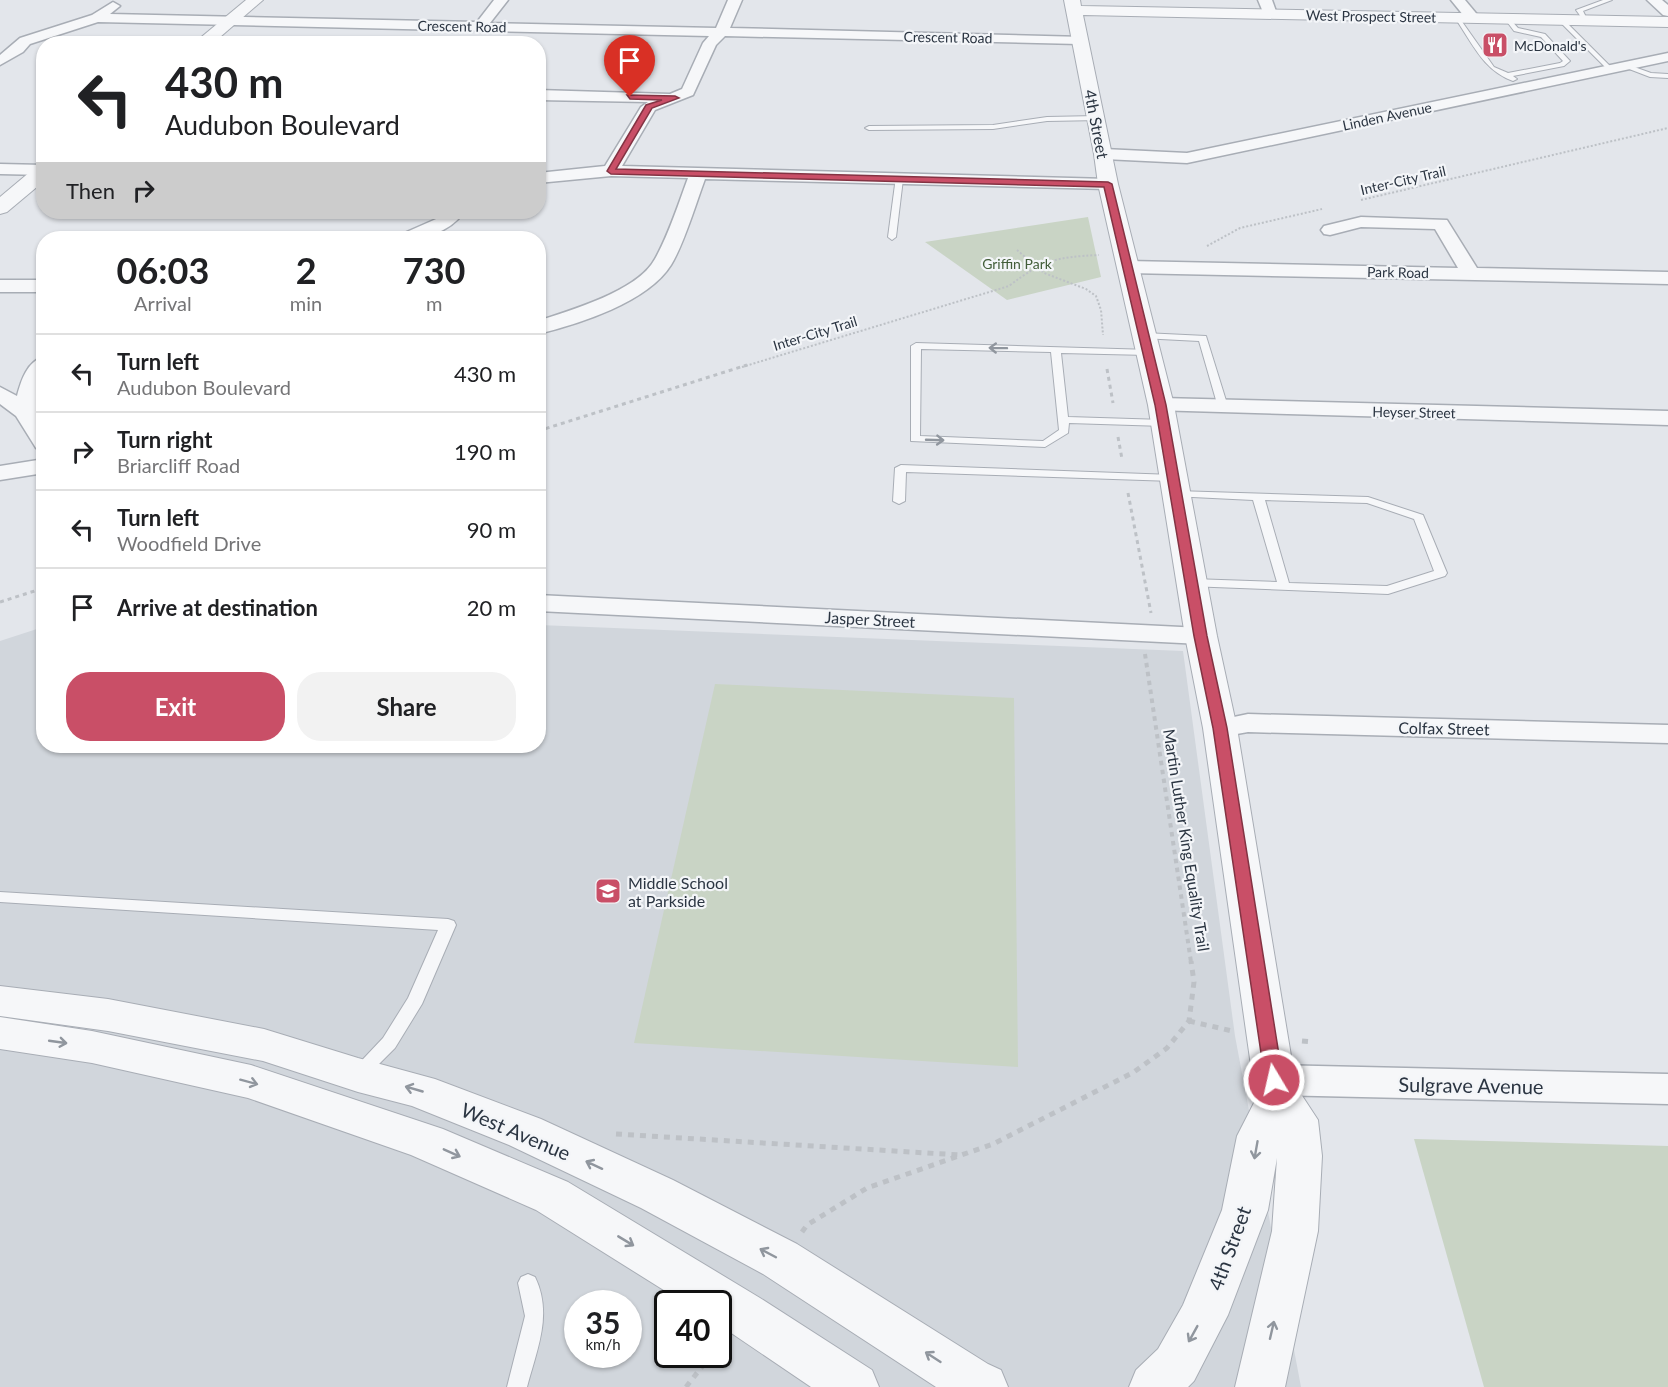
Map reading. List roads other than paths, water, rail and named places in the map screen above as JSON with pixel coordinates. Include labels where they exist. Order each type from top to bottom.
[{"type":"street","points":[[41,36],[97,18],[104,11],[125,0]]},
{"type":"street","points":[[210,36],[255,0]]},
{"type":"street","points":[[481,26],[501,0]]},
{"type":"street","points":[[611,171],[649,107],[688,92],[710,43],[721,32],[735,0]]},
{"type":"street","points":[[1458,0],[1466,18]]},
{"type":"street","points":[[1654,0],[1668,12]]},
{"type":"street","name":"West Prospect Street","points":[[1073,5],[1268,7],[1466,18],[1668,22]]},
{"type":"street","name":"4th Street","points":[[1073,5],[1104,154],[1108,184],[1162,414],[1201,636],[1220,728],[1276,1089],[1296,1120],[1300,1156],[1295,1231],[1260,1387]]},
{"type":"street","name":"Crescent Road","points":[[97,18],[1079,40]]},
{"type":"street","points":[[8,39],[25,41],[36,37]]},
{"type":"street","points":[[0,61],[18,50],[25,41]]},
{"type":"street","name":"Linden Avenue","points":[[1104,154],[1187,158],[1668,57]]},
{"type":"street","points":[[546,95],[675,98]]},
{"type":"street","points":[[0,169],[36,170]]},
{"type":"street","points":[[546,177],[611,171],[1108,184]]},
{"type":"street","points":[[546,325],[614,301],[654,274],[663,263],[699,173]]},
{"type":"street","points":[[0,208],[36,177]]},
{"type":"street","points":[[424,231],[450,219]]},
{"type":"street","points":[[1330,230],[1361,222],[1441,224],[1471,274]]},
{"type":"street","points":[[1374,254],[1384,272]]},
{"type":"street","points":[[1438,255],[1460,256]]},
{"type":"street","name":"Park Road","points":[[1128,267],[1668,278]]},
{"type":"street","points":[[0,286],[36,285]]},
{"type":"street","points":[[25,412],[30,387],[36,373]]},
{"type":"street","points":[[0,394],[25,412],[36,429]]},
{"type":"street","name":"Heyser Street","points":[[1162,414],[1223,407],[1668,418]]},
{"type":"street","points":[[0,473],[36,467]]},
{"type":"street","name":"Jasper Street","points":[[546,603],[1201,636]]},
{"type":"street","name":"Colfax Street","points":[[1220,728],[1248,723],[1668,734]]},
{"type":"street","name":"West Avenue","points":[[0,1001],[108,1016],[264,1045],[441,1099],[525,1132],[657,1194],[780,1259],[970,1381],[983,1387]]},
{"type":"street","points":[[0,1033],[92,1047],[251,1082],[427,1142],[552,1196],[743,1313],[854,1387]]},
{"type":"street","name":"4th Street","points":[[1154,1387],[1176,1365],[1203,1315],[1245,1210],[1258,1136],[1276,1089]]},
{"type":"street","name":"Sulgrave Avenue","points":[[1276,1089],[1668,1089]]},
{"type":"lane","points":[[1586,20],[1579,10],[1608,0]]},
{"type":"lane","points":[[1466,18],[1491,69],[1528,87]]},
{"type":"lane","points":[[1505,76],[1562,65],[1567,61],[1543,35],[1516,30],[1508,19]]},
{"type":"lane","points":[[1561,20],[1618,68],[1650,75],[1668,76]]},
{"type":"lane","points":[[869,128],[993,127],[1047,119],[1096,118]]},
{"type":"lane","points":[[892,237],[899,179]]},
{"type":"lane","points":[[1056,350],[1064,431],[1045,444],[915,439],[916,346],[1104,351],[1203,338],[1223,407]]},
{"type":"lane","points":[[1063,420],[1116,422],[1162,414]]},
{"type":"lane","points":[[899,501],[900,468],[1124,476],[1175,486],[1257,497],[1368,500],[1419,517],[1441,573],[1388,590],[1192,583]]},
{"type":"lane","points":[[1257,497],[1284,586]]},
{"type":"lane","points":[[0,897],[448,925],[416,1000],[389,1043],[358,1075]]},
{"type":"lane","points":[[516,1387],[535,1316],[528,1283]]},
{"type":"place","name":"McDonald's","points":[[1495,45]]},
{"type":"place","name":"Middle School at Parkside","points":[[608,891]]},
{"type":"park label","name":"Griffin Park","points":[[1017,263]]}]
